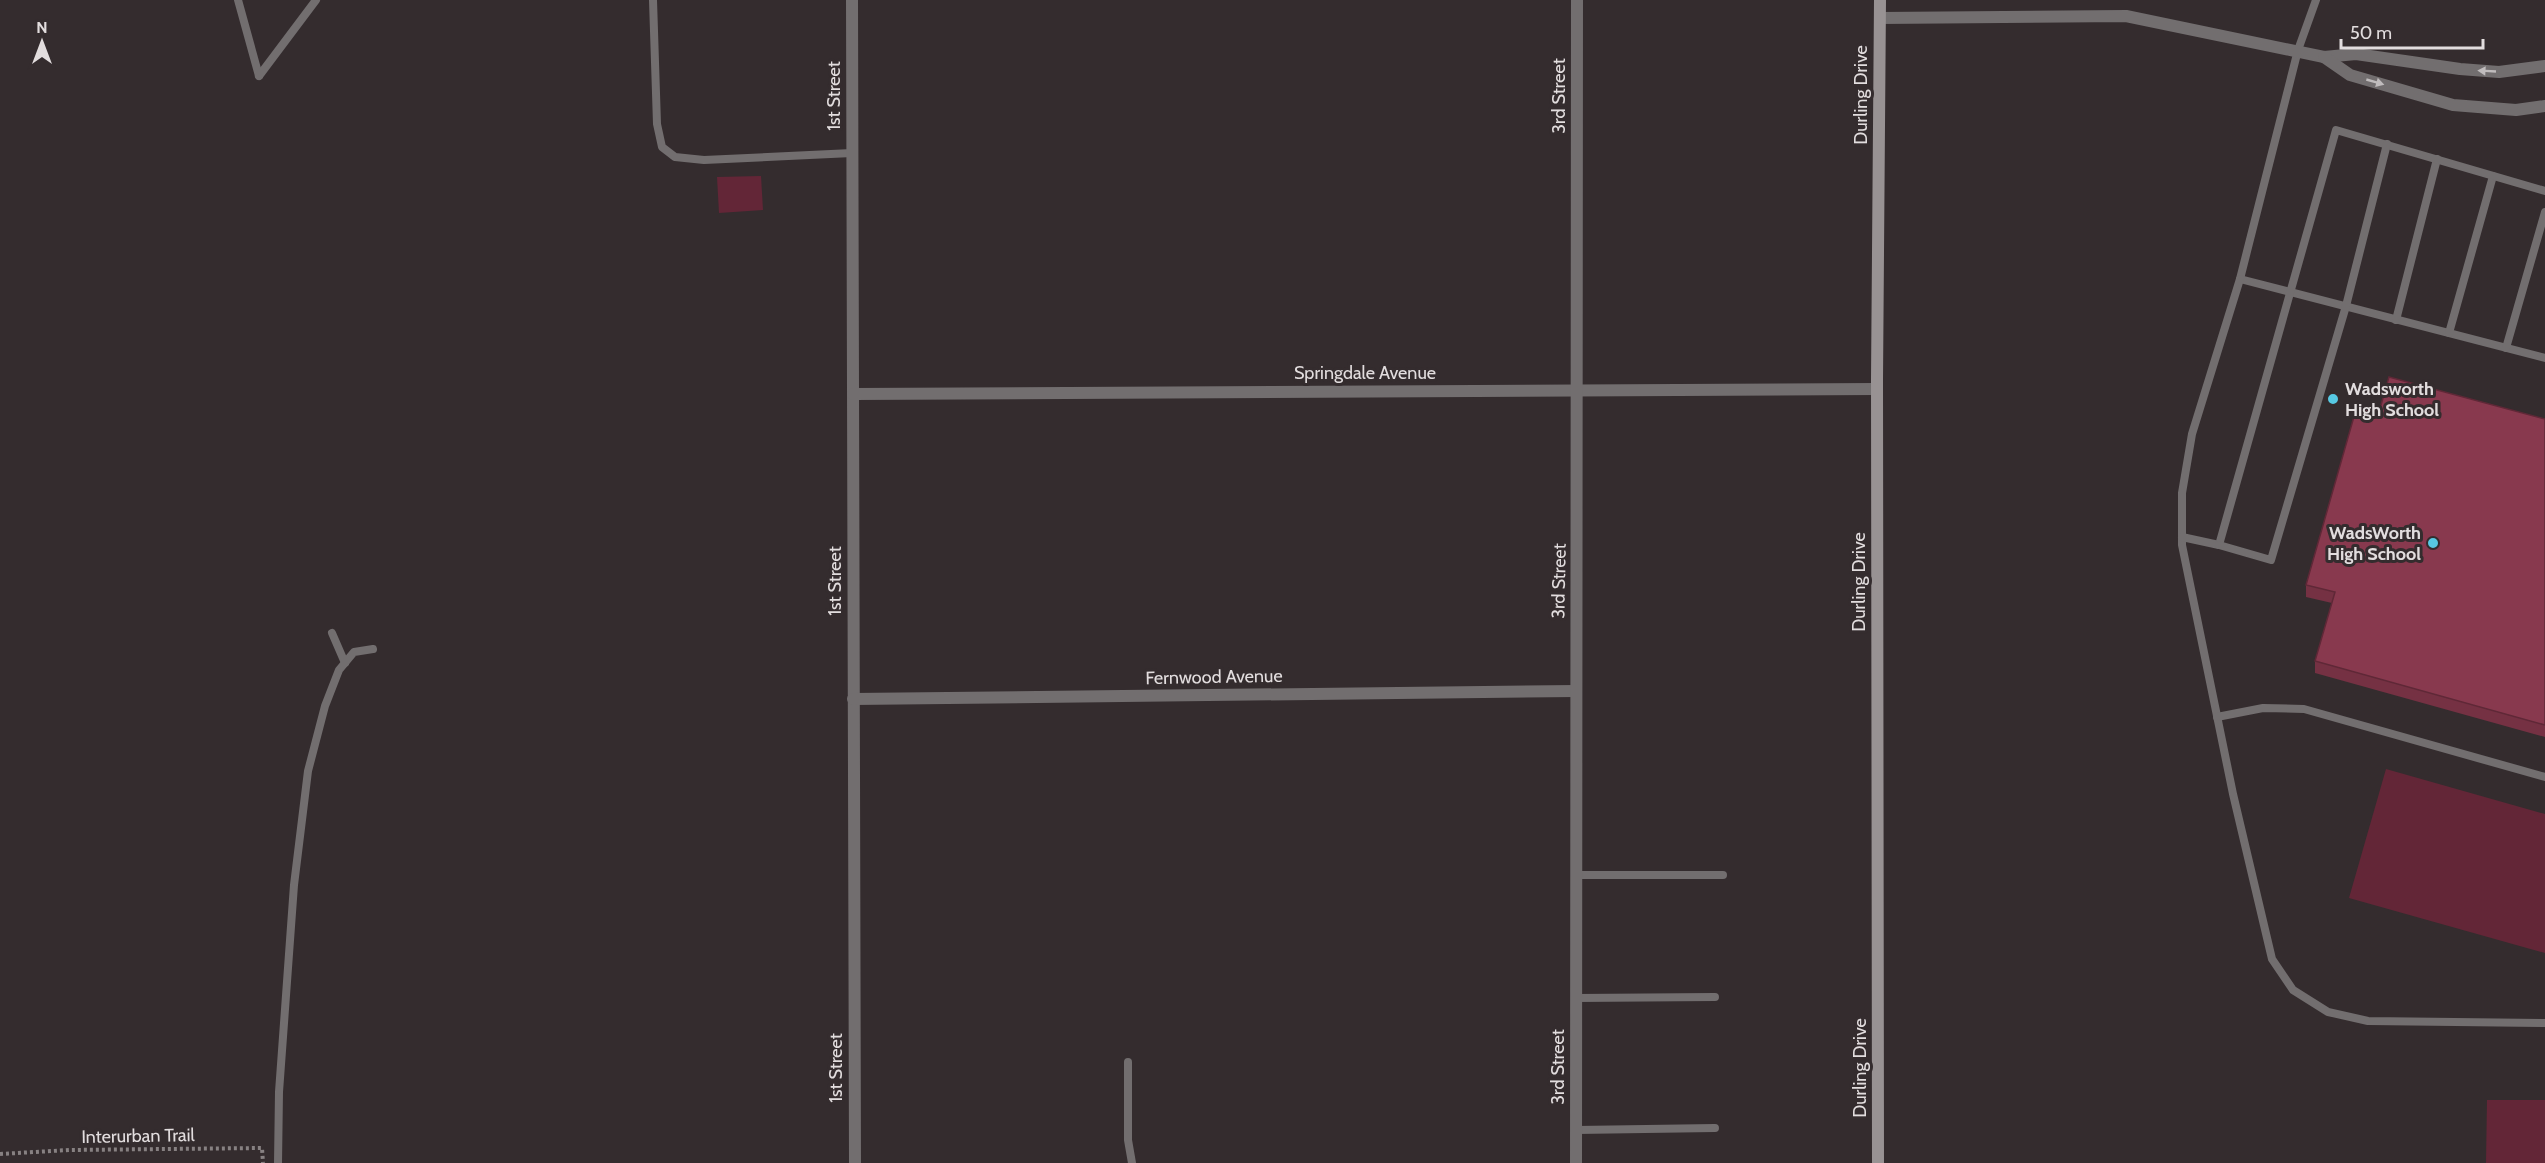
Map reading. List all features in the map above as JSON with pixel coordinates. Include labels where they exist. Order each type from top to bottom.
[{"type":"street","name":"1st Street","points":[[852,0],[855,1163]]},
{"type":"street","name":"3rd Street","points":[[1576,1163],[1577,0]]},
{"type":"street","name":"Durling Drive","points":[[1878,1163],[1877,389],[1880,0]]},
{"type":"street","points":[[1880,18],[2126,16],[2324,57],[2350,75],[2453,105],[2516,110],[2545,106]]},
{"type":"street","points":[[2324,57],[2356,54],[2460,69],[2499,72],[2545,66]]},
{"type":"street","name":"Springdale Avenue","points":[[853,394],[1877,389]]},
{"type":"street","name":"Fernwood Avenue","points":[[853,699],[1576,692]]},
{"type":"lane","points":[[238,0],[259,76],[316,0]]},
{"type":"lane","points":[[653,0],[657,124],[662,147],[675,157],[704,160],[852,153]]},
{"type":"lane","points":[[2316,0],[2298,50],[2240,279],[2192,434],[2182,493],[2182,537],[2217,717],[2272,959],[2293,990],[2328,1012],[2368,1021],[2545,1023]]},
{"type":"lane","points":[[2219,545],[2336,130],[2545,191]]},
{"type":"lane","points":[[2182,537],[2271,560],[2346,306],[2387,144]]},
{"type":"lane","points":[[2396,320],[2437,159]]},
{"type":"lane","points":[[2449,333],[2493,176]]},
{"type":"lane","points":[[2506,348],[2545,212]]},
{"type":"lane","points":[[2240,279],[2545,358]]},
{"type":"lane","points":[[332,633],[345,663]]},
{"type":"lane","points":[[278,1163],[279,1092],[294,885],[307,782],[326,706],[339,670],[354,651],[373,649]]},
{"type":"lane","points":[[2217,717],[2263,708],[2304,709],[2545,777]]},
{"type":"lane","points":[[1576,875],[1723,875]]},
{"type":"lane","points":[[1576,998],[1715,997]]},
{"type":"lane","points":[[1128,1062],[1128,1140],[1132,1163]]},
{"type":"lane","points":[[1576,1130],[1714,1128]]},
{"type":"path","name":"Interurban Trail","points":[[0,1154],[69,1150],[262,1148],[262,1163]]},
{"type":"shaded area","points":[[761,176],[763,210],[719,213],[717,177]]},
{"type":"shaded area","points":[[2386,769],[2545,814],[2545,953],[2349,898]]},
{"type":"shaded area","points":[[2487,1100],[2545,1100],[2545,1163],[2486,1163]]},
{"type":"building","name":"WadsWorth High School","points":[[2389,377],[2545,419],[2545,725],[2315,661],[2335,592],[2306,585],[2357,406],[2379,412]]},
{"type":"place","name":"Wadsworth High School","points":[[2333,399]]},
{"type":"place","name":"WadsWorth High School","points":[[2433,543]]}]
